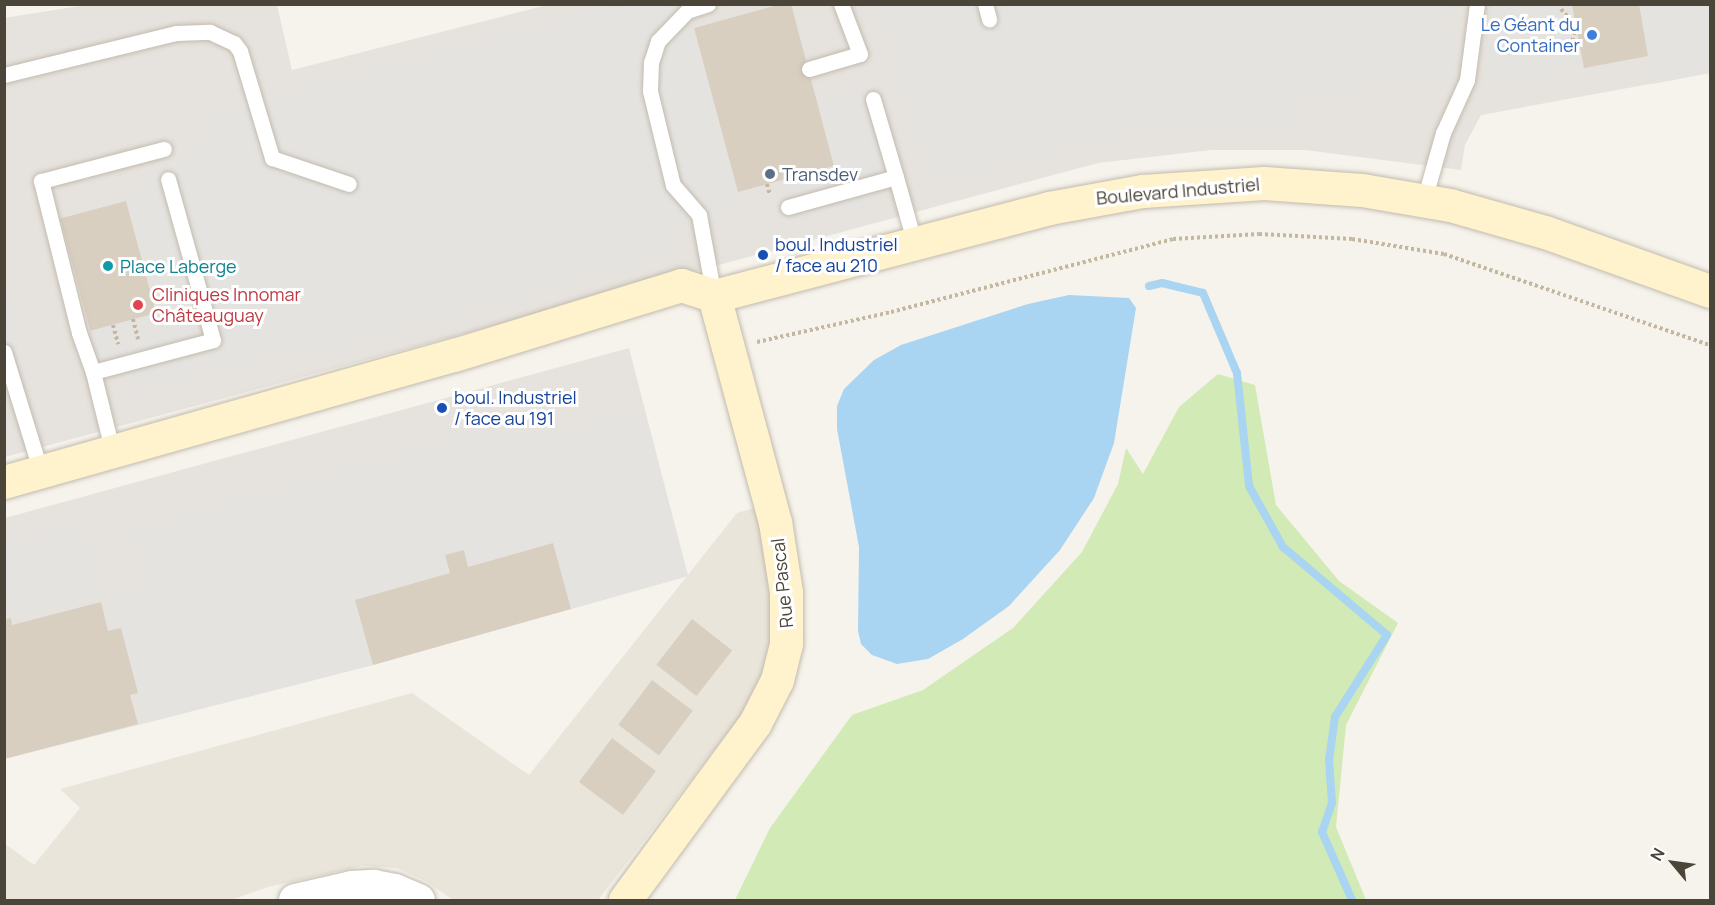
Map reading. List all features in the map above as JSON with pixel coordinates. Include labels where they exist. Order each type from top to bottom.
[{"type":"street","name":"Boulevard Industriel","points":[[714,296],[914,242],[1082,201],[1205,185],[1289,183],[1424,200],[1545,232],[1710,291]]},
{"type":"street","points":[[4,482],[112,449],[454,355],[681,285],[714,296]]},
{"type":"street","name":"Rue Pascal","points":[[625,900],[755,723],[777,680],[786,643],[786,592],[775,522],[714,296]]},
{"type":"street","points":[[295,900],[352,887],[374,886],[396,890],[419,900]]},
{"type":"lane","points":[[708,4],[687,11],[657,41],[651,62],[650,91],[673,186],[699,215],[714,296]]},
{"type":"lane","points":[[809,69],[860,54],[842,4]]},
{"type":"lane","points":[[1424,200],[1443,133],[1467,80],[1477,4]]},
{"type":"lane","points":[[4,75],[176,33],[210,32],[234,43],[240,51],[272,158],[349,184]]},
{"type":"lane","points":[[873,99],[914,242]]},
{"type":"lane","points":[[112,449],[93,372],[79,333],[41,181],[164,149]]},
{"type":"lane","points":[[788,207],[896,177]]},
{"type":"lane","points":[[93,372],[213,340],[168,179]]},
{"type":"lane","points":[[4,352],[41,472]]},
{"type":"path","points":[[1561,9],[1576,26],[1570,51]]},
{"type":"path","points":[[764,341],[891,312],[1173,239],[1259,234],[1362,240],[1444,254],[1710,345]]},
{"type":"shaded area","points":[[1492,4],[1572,5],[1584,68],[1484,78]]},
{"type":"shaded area","points":[[1710,4],[1710,73],[1481,115],[1465,145],[1461,170],[1305,150],[1211,150],[1098,163],[5,457],[4,18],[86,5],[277,5],[292,70],[547,5]]},
{"type":"shaded area","points":[[622,5],[684,5],[738,192],[725,197],[731,217],[666,234],[674,255],[302,356],[300,347],[130,394],[123,364],[102,370],[90,331],[156,313],[126,201],[148,194],[140,167],[207,147],[199,113]]},
{"type":"shaded area","points":[[877,5],[1484,5],[1446,8],[1453,78],[1303,93],[1302,127],[1134,131],[932,186]]},
{"type":"shaded area","points":[[1639,5],[1710,5],[1710,73],[1652,84]]},
{"type":"shaded area","points":[[868,83],[896,177],[874,183],[879,202],[786,226],[774,182],[834,166],[816,99]]},
{"type":"shaded area","points":[[4,287],[32,379],[5,388],[4,388]]},
{"type":"shaded area","points":[[629,348],[688,576],[373,665],[5,759],[5,518]]},
{"type":"shaded area","points":[[644,409],[688,576],[571,609],[553,543],[468,567],[463,550],[445,555],[450,573],[355,600],[373,665],[146,722],[113,599],[149,589],[132,530],[518,421],[522,440]]},
{"type":"shaded area","points":[[754,508],[768,559],[774,606],[767,673],[752,701],[598,900],[453,900],[427,882],[397,868],[362,866],[268,887],[231,900],[5,900],[4,843],[34,865],[80,808],[60,789],[412,693],[529,775],[737,513]]},
{"type":"shaded area","points":[[68,528],[96,555],[103,592],[17,616],[10,594],[5,595],[5,544]]},
{"type":"green space","points":[[1218,374],[1255,385],[1276,505],[1339,581],[1398,623],[1346,725],[1336,827],[1366,900],[735,900],[770,828],[852,715],[923,690],[1013,628],[1082,552],[1118,484],[1126,448],[1143,474],[1179,407]]},
{"type":"water","points":[[1069,295],[1129,298],[1136,308],[1114,443],[1094,498],[1060,550],[1009,606],[963,639],[928,659],[897,664],[872,655],[861,644],[858,631],[859,547],[837,429],[837,406],[844,389],[874,360],[901,345],[1028,304]]},
{"type":"building","points":[[781,4],[791,4],[834,166],[738,192],[694,28]]},
{"type":"building","points":[[1572,4],[1639,4],[1648,56],[1584,68]]},
{"type":"building","name":"Place Laberge","points":[[126,201],[156,313],[90,331],[60,219]]},
{"type":"building","points":[[553,543],[571,609],[373,665],[355,600],[450,573],[445,555],[464,550],[468,567]]},
{"type":"building","points":[[101,602],[108,631],[121,628],[138,693],[130,695],[138,724],[4,759],[4,620],[11,618],[12,625]]},
{"type":"building","points":[[692,619],[732,650],[696,696],[656,665]]},
{"type":"building","points":[[652,680],[693,711],[659,755],[618,725]]},
{"type":"building","points":[[612,738],[656,771],[623,815],[579,782]]},
{"type":"waterway","points":[[1149,286],[1162,283],[1203,293],[1237,373],[1249,486],[1283,547],[1387,635],[1335,717],[1329,760],[1332,803],[1322,832],[1352,900]]},
{"type":"place","name":"Le Géant du Container","points":[[1592,35]]},
{"type":"place","name":"Transdev","points":[[770,174]]},
{"type":"place","name":"boul. Industriel / face au 210","points":[[763,255]]},
{"type":"place","name":"Place Laberge","points":[[108,266]]},
{"type":"place","name":"Cliniques Innomar Châteauguay","points":[[138,305]]},
{"type":"place","name":"boul. Industriel / face au 191","points":[[442,408]]}]
